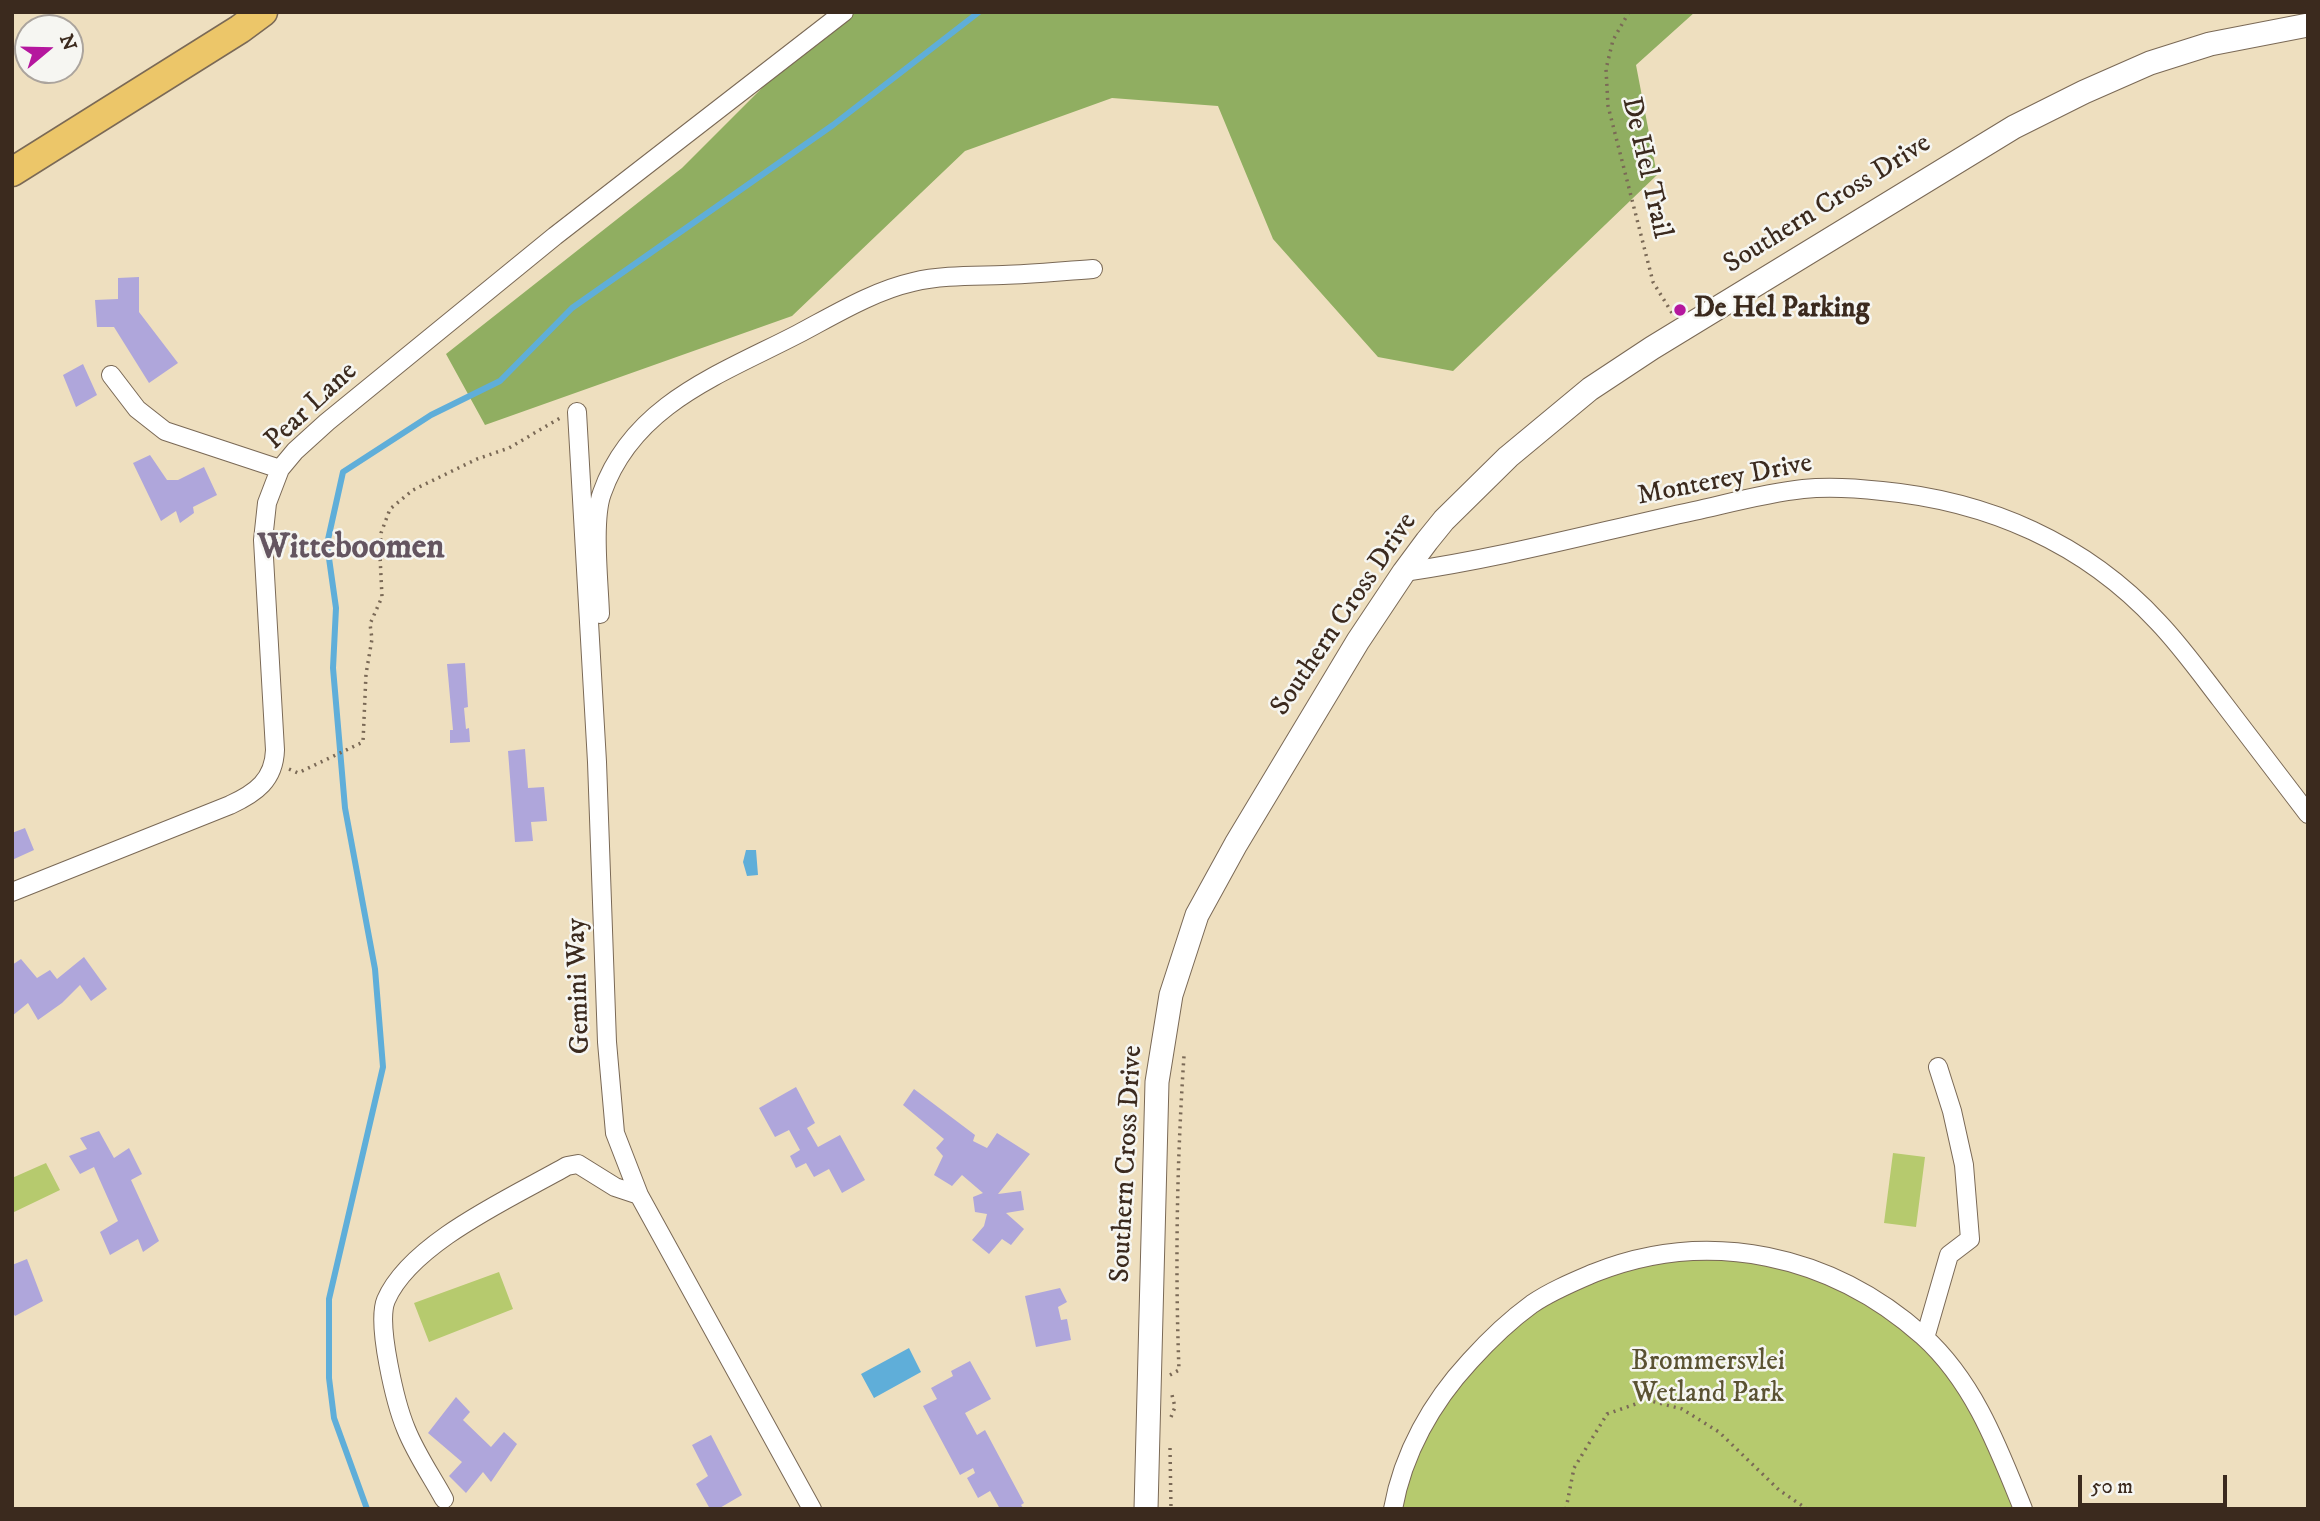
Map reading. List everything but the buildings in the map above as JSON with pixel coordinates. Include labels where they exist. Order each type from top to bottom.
[{"type":"main road","points":[[12,172],[263,12]]},
{"type":"street","name":"Pear Lane","points":[[274,762],[263,540],[267,503],[280,469],[295,451],[327,422],[555,236],[844,12]]},
{"type":"street","name":"Southern Cross Drive","points":[[1146,1509],[1157,1082],[1171,995],[1197,915],[1236,844],[1344,664],[1404,572],[1444,520],[1508,457],[1590,389],[1682,329],[2014,127],[2150,63],[2210,44],[2308,25]]},
{"type":"street","points":[[597,762],[603,754],[604,739],[598,510],[614,464],[639,430],[697,385],[724,369],[872,297],[909,283],[980,275],[1093,269]]},
{"type":"street","points":[[111,375],[137,409],[165,431],[280,469]]},
{"type":"street","name":"Gemini Way","points":[[577,417],[597,762],[612,1120],[618,1146],[639,1195],[812,1509]]},
{"type":"street","name":"Monterey Drive","points":[[1404,572],[1471,562],[1804,489],[1832,487],[1876,490],[1963,503],[1989,511],[2044,536],[2095,567],[2129,594],[2158,621],[2182,650],[2308,814]]},
{"type":"street","points":[[12,892],[246,797],[261,786],[269,776],[274,762]]},
{"type":"street","points":[[1925,1338],[1949,1255],[1970,1239],[1964,1166],[1952,1111],[1938,1067]]},
{"type":"street","points":[[444,1500],[406,1429],[390,1370],[382,1314],[386,1300],[402,1273],[463,1224],[567,1166],[578,1164],[615,1186],[639,1195]]},
{"type":"street","points":[[1393,1509],[1406,1462],[1419,1431],[1438,1400],[1457,1374],[1484,1346],[1532,1304],[1568,1284],[1616,1264],[1680,1254],[1734,1250],[1785,1259],[1812,1268],[1865,1293],[1925,1338],[1950,1364],[1978,1407],[1996,1441],[2023,1509]]},
{"type":"path","name":"De Hel Trail","points":[[1629,12],[1613,40],[1606,69],[1608,106],[1653,282],[1682,329]]},
{"type":"path","points":[[274,762],[298,773],[363,742],[366,674],[372,639],[370,624],[382,597],[382,533],[390,509],[413,490],[509,448],[561,416],[577,417]]},
{"type":"path","points":[[1167,1376],[1179,1370],[1177,1232],[1185,1049]]},
{"type":"path","points":[[1170,1387],[1175,1407],[1170,1419]]},
{"type":"path","points":[[1566,1509],[1574,1468],[1607,1414],[1647,1400],[1682,1409],[1719,1432],[1779,1490],[1807,1509]]},
{"type":"path","points":[[1169,1443],[1172,1456],[1171,1509]]},
{"type":"green space","points":[[838,12],[1695,12],[1636,65],[1657,175],[1453,371],[1378,357],[1273,239],[1218,106],[1112,98],[965,151],[792,316],[485,425],[446,354],[682,168]]},
{"type":"green space","points":[[1893,1153],[1925,1157],[1916,1227],[1884,1223]]},
{"type":"green space","points":[[46,1163],[60,1190],[12,1213],[12,1178]]},
{"type":"green space","name":"Brommersvlei Wetland Park","points":[[1694,1252],[1836,1278],[1950,1364],[2023,1509],[1393,1509],[1438,1400],[1551,1293]]},
{"type":"green space","points":[[499,1272],[513,1309],[429,1342],[414,1303]]},
{"type":"water","points":[[746,850],[756,850],[758,875],[747,876],[743,862]]},
{"type":"water","points":[[909,1348],[921,1372],[874,1398],[861,1374]]},
{"type":"waterway","points":[[367,1509],[334,1418],[329,1378],[329,1299],[383,1067],[375,969],[345,808],[333,668],[336,608],[327,544],[343,472],[431,415],[500,381],[572,308],[833,125],[979,12]]},
{"type":"place","name":"De Hel Parking","points":[[1680,310]]},
{"type":"district","name":"Witteboomen","points":[[351,550]]}]
